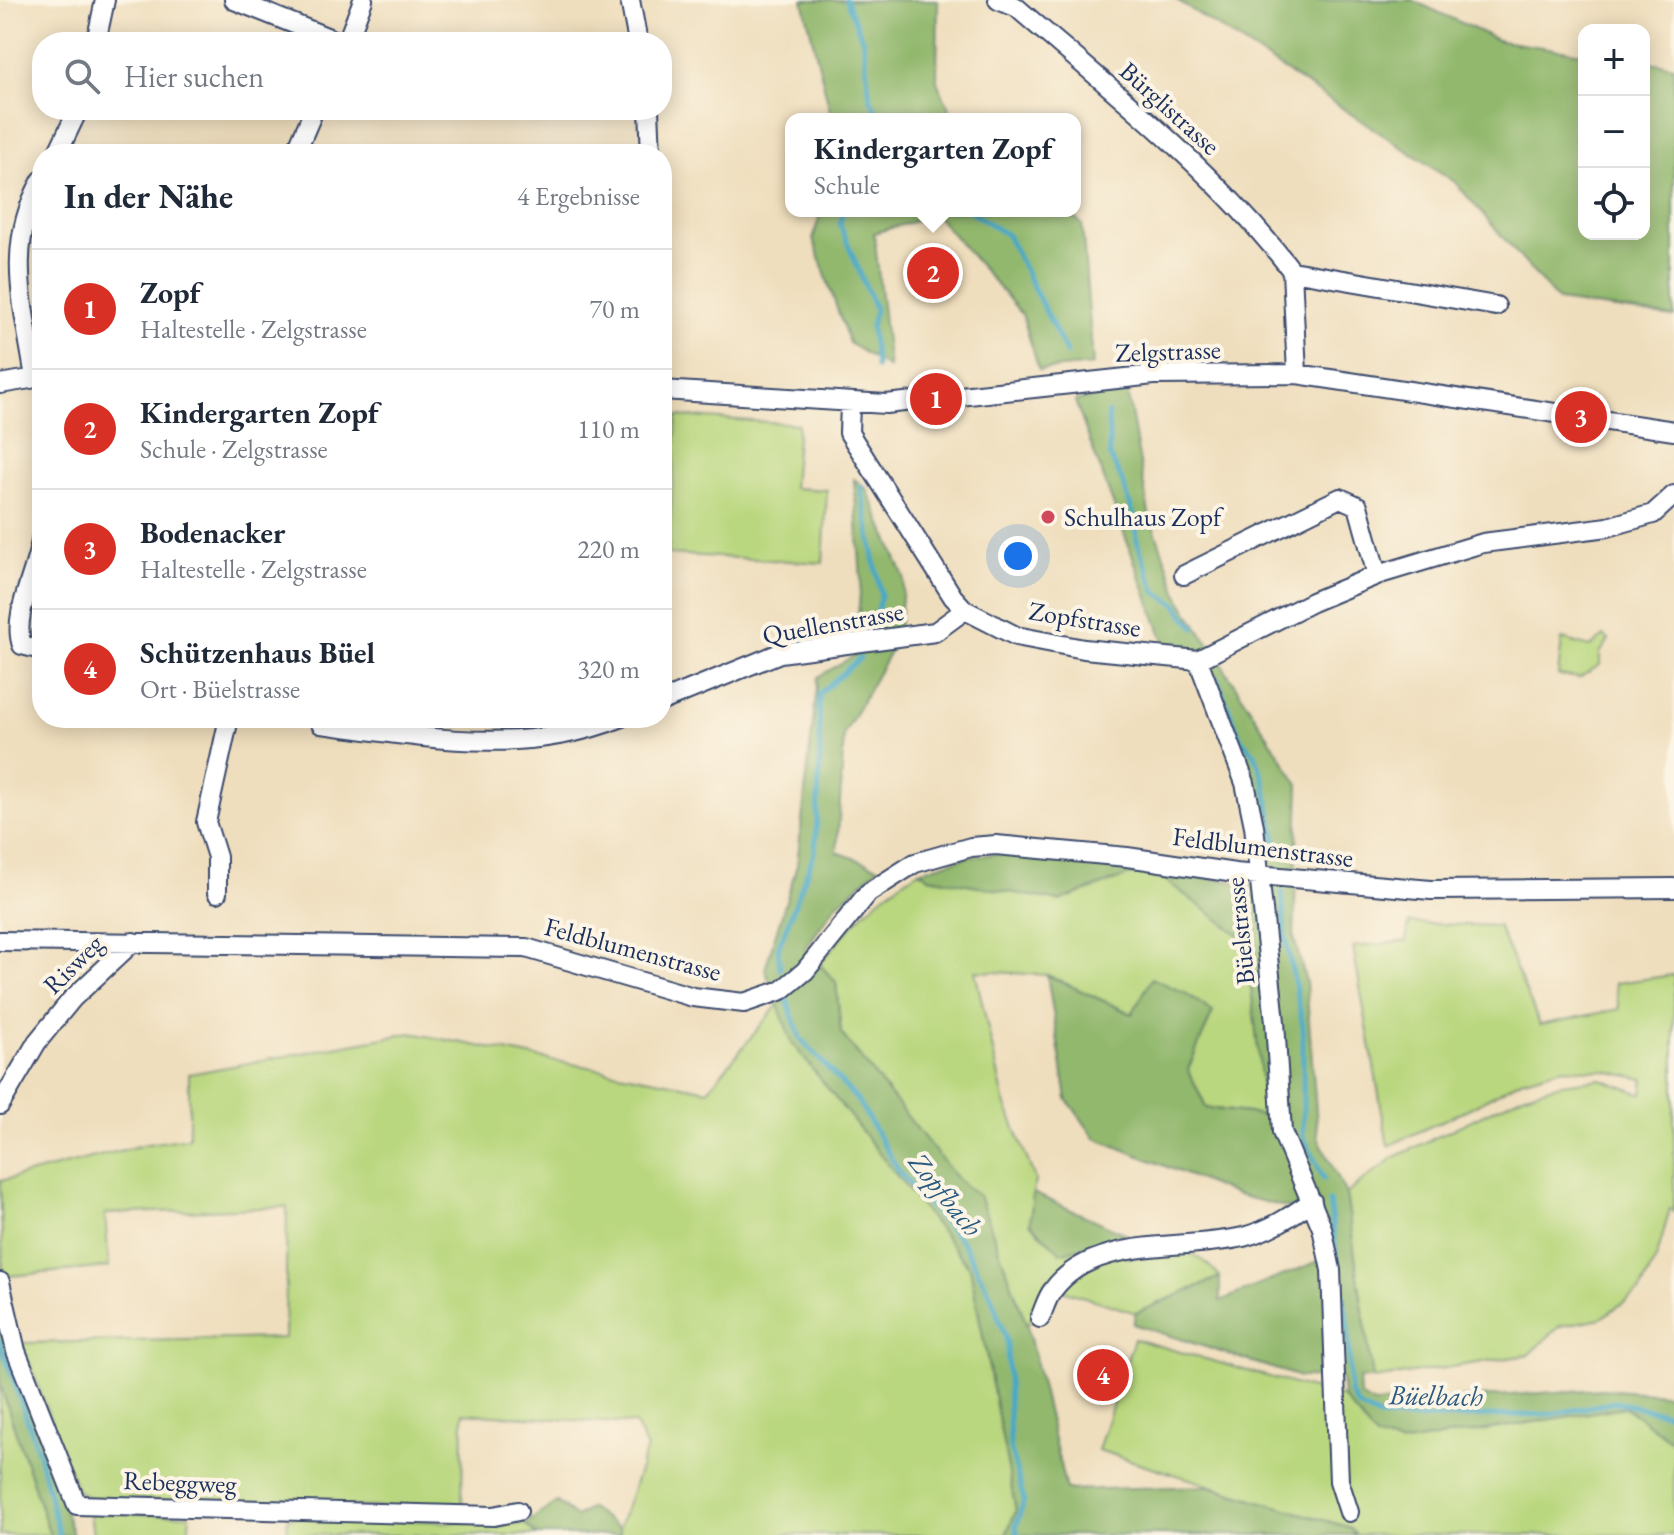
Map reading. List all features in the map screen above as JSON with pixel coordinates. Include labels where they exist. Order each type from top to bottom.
[{"type":"street","points":[[98,32],[105,0]]},
{"type":"street","points":[[234,0],[314,32]]},
{"type":"street","points":[[351,32],[363,0]]},
{"type":"street","points":[[630,0],[636,32]]},
{"type":"street","name":"Bürglistrasse","points":[[998,0],[1016,7],[1198,166],[1261,231],[1292,271]]},
{"type":"street","points":[[62,144],[73,120]]},
{"type":"street","points":[[299,144],[310,120]]},
{"type":"street","points":[[649,120],[651,144]]},
{"type":"street","points":[[32,200],[24,216],[18,261],[32,342]]},
{"type":"street","points":[[1297,374],[1292,271],[1496,306]]},
{"type":"street","name":"Zelgstrasse","points":[[672,391],[850,404],[936,399],[1154,375],[1297,374],[1674,431]]},
{"type":"street","points":[[0,384],[32,378]]},
{"type":"street","name":"Zopfstrasse","points":[[850,404],[849,433],[946,587],[965,610],[1016,636],[1084,649],[1198,660]]},
{"type":"street","points":[[1198,660],[1313,601],[1377,575],[1483,543],[1608,527],[1653,514],[1674,495]]},
{"type":"street","points":[[1184,575],[1340,498],[1358,506],[1377,575]]},
{"type":"street","points":[[32,583],[20,616],[18,633],[22,645],[32,648]]},
{"type":"street","name":"Quellenstrasse","points":[[672,697],[780,653],[935,632],[965,610]]},
{"type":"street","name":"Büelstrasse","points":[[1198,660],[1245,783],[1261,874],[1282,1132],[1312,1201],[1331,1270],[1339,1481],[1349,1512]]},
{"type":"street","points":[[217,893],[217,857],[206,822],[226,728]]},
{"type":"street","points":[[358,728],[497,743],[571,735],[591,728]]},
{"type":"street","name":"Feldblumenstrasse","points":[[0,941],[526,948],[693,997],[744,1003],[782,990],[805,971],[868,893],[915,863],[949,852],[996,845],[1431,890],[1674,888]]},
{"type":"street","name":"Risweg","points":[[1,1107],[30,1053],[72,999],[133,942]]},
{"type":"street","points":[[1040,1318],[1053,1289],[1085,1264],[1116,1253],[1245,1237],[1281,1224],[1312,1201]]},
{"type":"street","name":"Rebeggweg","points":[[0,1282],[16,1351],[77,1505],[494,1516],[518,1511]]},
{"type":"green space","points":[[803,0],[938,0],[937,82],[951,113],[831,113]]},
{"type":"green space","points":[[1177,0],[1412,0],[1500,41],[1578,52],[1578,240],[1650,240],[1650,62],[1674,66],[1674,317],[1558,301],[1455,182]]},
{"type":"green space","points":[[819,217],[929,217],[874,233],[889,368],[849,343],[813,239]]},
{"type":"green space","points":[[938,217],[1073,217],[1082,224],[1093,365],[1039,370],[1022,314]]},
{"type":"green space","points":[[1127,390],[1149,514],[1180,599],[1299,785],[1294,938],[1306,982],[1318,1137],[1346,1194],[1373,1379],[1359,1379],[1360,1396],[1374,1404],[1602,1389],[1674,1395],[1674,1443],[1625,1407],[1400,1444],[1376,1438],[1343,1397],[1341,1378],[1300,1377],[1133,1324],[1136,1313],[1220,1277],[1220,1301],[1324,1259],[1309,1213],[1237,1195],[1095,1138],[1067,1099],[1047,975],[1132,1014],[1152,978],[1185,993],[1213,1012],[1188,1069],[1206,1108],[1265,1115],[1246,940],[1149,868],[1270,888],[1258,793],[1198,660],[1170,657],[1075,401]]},
{"type":"green space","points":[[677,416],[798,424],[793,488],[827,490],[823,563],[672,554]]},
{"type":"green space","points":[[854,479],[867,489],[904,577],[898,637],[844,734],[837,852],[879,867],[835,906],[805,949],[836,982],[841,1033],[958,1180],[979,1196],[1027,1326],[1066,1490],[1208,1486],[1348,1527],[1356,1535],[1006,1535],[1016,1511],[970,1268],[792,1043],[765,969],[797,865],[818,677],[855,655],[861,580]]},
{"type":"green space","points":[[1604,636],[1609,640],[1600,653],[1600,665],[1579,678],[1558,675],[1562,639],[1590,647]]},
{"type":"green space","points":[[1001,854],[1149,868],[1059,901],[929,877],[919,871],[969,856]]},
{"type":"green space","points":[[1149,868],[1246,940],[1266,1115],[1206,1108],[1188,1069],[1133,1014],[1047,975],[975,971],[1004,1100],[1035,1179],[1030,1223],[1061,1253],[1126,1234],[1128,1258],[1168,1252],[1189,1253],[1209,1265],[1220,1277],[1136,1313],[1049,1286],[1027,1326],[979,1196],[958,1181],[841,1033],[836,983],[820,965],[865,912],[919,871],[929,877],[1059,901]]},
{"type":"green space","points":[[1409,923],[1498,926],[1540,1025],[1619,1009],[1615,983],[1674,975],[1674,1211],[1670,1208],[1657,1257],[1640,1291],[1601,1318],[1560,1326],[1528,1355],[1373,1379],[1346,1194],[1393,1158],[1525,1094],[1561,1084],[1601,1079],[1642,1094],[1644,1079],[1605,1071],[1563,1068],[1521,1080],[1472,1107],[1388,1146],[1353,947],[1406,941]]},
{"type":"green space","points":[[780,1002],[792,1043],[970,1268],[1016,1511],[1006,1535],[620,1535],[619,1528],[647,1448],[635,1424],[463,1413],[462,1510],[91,1498],[77,1491],[22,1343],[285,1338],[287,1207],[105,1214],[109,1267],[10,1276],[3,1271],[0,1181],[147,1144],[189,1138],[189,1074],[411,1033],[708,1090]]},
{"type":"green space","points":[[1033,1193],[1126,1234],[1061,1253],[1030,1223]]},
{"type":"green space","points":[[0,1321],[73,1535],[50,1535],[0,1384]]},
{"type":"green space","points":[[1134,1339],[1469,1433],[1625,1407],[1674,1443],[1674,1535],[1356,1535],[1351,1530],[1098,1450]]},
{"type":"green space","points":[[0,1384],[50,1535],[0,1535]]},
{"type":"green space","points":[[557,1502],[576,1517],[590,1508],[619,1528],[620,1535],[537,1535],[525,1524]]},
{"type":"green space","points":[[90,1513],[190,1515],[188,1535],[93,1535]]},
{"type":"green space","points":[[288,1517],[525,1524],[537,1535],[287,1535]]},
{"type":"waterway","name":"Zopfbach","points":[[846,0],[863,41],[870,98],[878,113]]},
{"type":"waterway","name":"Zopfbach","points":[[842,217],[840,225],[875,309],[871,326],[876,367]]},
{"type":"waterway","name":"Büelbach","points":[[978,217],[1007,235],[1067,354]]},
{"type":"waterway","name":"Büelbach","points":[[1108,413],[1110,456],[1123,483],[1136,522],[1137,541],[1156,592],[1176,604],[1195,628]]},
{"type":"waterway","name":"Zopfbach","points":[[861,487],[881,596],[875,617]]},
{"type":"waterway","name":"Zopfbach","points":[[780,969],[778,949],[815,851],[820,764],[819,694],[860,658]]},
{"type":"waterway","name":"Büelbach","points":[[1217,679],[1241,740],[1255,754],[1265,784],[1277,846]]},
{"type":"waterway","name":"Büelbach","points":[[1282,892],[1285,934],[1303,1026],[1303,1136],[1324,1179]]},
{"type":"waterway","name":"Zopfbach","points":[[786,997],[800,1038],[858,1101],[900,1173],[963,1243],[990,1293],[1007,1342],[1010,1447],[1024,1500],[1016,1526],[1018,1535]]},
{"type":"waterway","name":"Büelbach","points":[[1329,1201],[1337,1258]]},
{"type":"waterway","name":"Büelbach","points":[[1339,1268],[1348,1323],[1350,1393],[1359,1407],[1379,1417],[1408,1419],[1551,1414],[1616,1402],[1674,1415]]},
{"type":"waterway","points":[[0,1341],[39,1454],[59,1535]]},
{"type":"place","name":"Kindergarten Zopf","points":[[933,273]]},
{"type":"place","name":"Zopf","points":[[936,399]]},
{"type":"place","name":"Bodenacker","points":[[1581,417]]},
{"type":"place","name":"Schulhaus Zopf","points":[[1048,517]]},
{"type":"place","name":"Schützenhaus Büel","points":[[1103,1375]]}]
